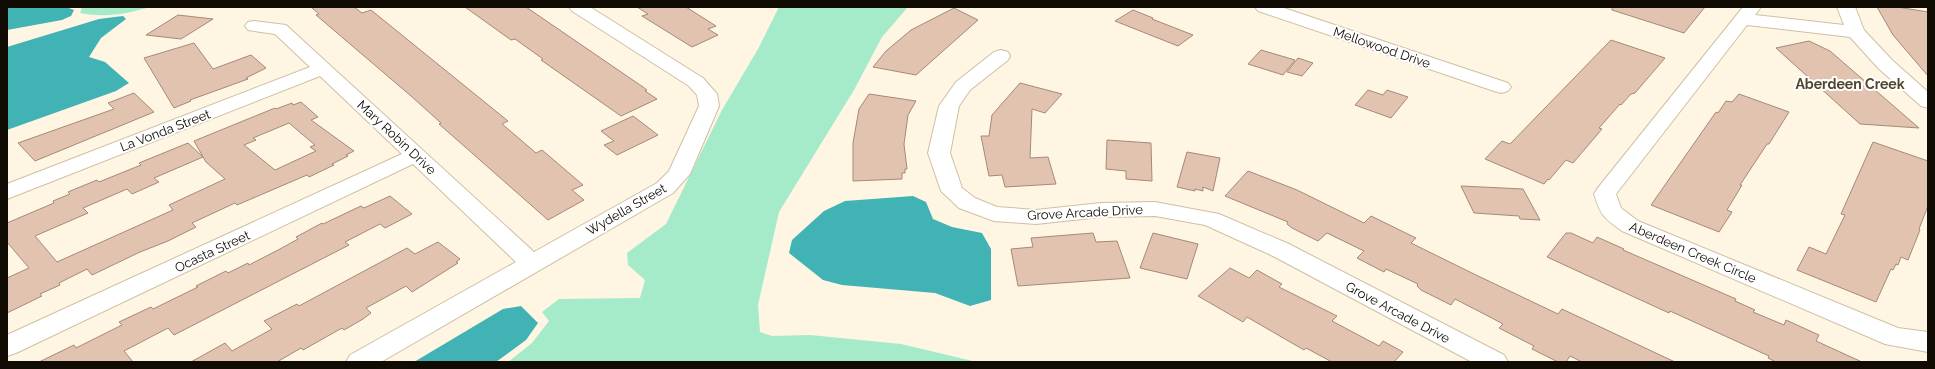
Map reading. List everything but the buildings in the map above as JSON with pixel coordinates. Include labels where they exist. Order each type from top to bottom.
[{"type":"street","name":"Wydella Street","points":[[359,362],[665,188],[679,174],[709,106],[707,94],[696,82],[578,7]]},
{"type":"street","name":"Mellowood Drive","points":[[1264,7],[1501,87]]},
{"type":"street","points":[[1846,7],[1856,32],[1885,64],[1928,102]]},
{"type":"street","points":[[1749,13],[1856,32]]},
{"type":"street","name":"Aberdeen Creek Circle","points":[[1749,13],[1606,194],[1611,212],[1630,226],[1894,337],[1928,342]]},
{"type":"street","name":"Mary Robin Drive","points":[[254,26],[280,29],[324,68],[532,263]]},
{"type":"street","name":"Grove Arcade Drive","points":[[1001,56],[963,86],[949,106],[940,154],[952,191],[967,203],[994,214],[1036,217],[1101,210],[1155,209],[1211,219],[1281,250],[1495,362]]},
{"type":"street","name":"La Vonda Street","points":[[7,192],[324,68]]},
{"type":"street","name":"Ocasta Street","points":[[7,346],[416,155]]},
{"type":"green space","points":[[82,7],[150,7],[133,12],[98,15],[80,13]]},
{"type":"green space","points":[[779,7],[908,7],[882,37],[854,90],[779,212],[758,305],[760,332],[772,336],[810,335],[901,344],[977,362],[508,362],[532,343],[549,321],[542,312],[559,299],[640,298],[645,280],[628,265],[627,253],[666,224],[722,110],[758,49]]},
{"type":"water","points":[[7,7],[66,7],[74,10],[71,16],[62,20],[7,30]]},
{"type":"water","points":[[123,16],[126,19],[101,38],[89,57],[105,62],[129,83],[116,91],[7,130],[7,47],[99,19]]},
{"type":"water","points":[[913,196],[926,202],[933,219],[952,227],[982,233],[991,249],[991,300],[970,306],[935,293],[842,285],[823,280],[789,253],[792,240],[824,211],[845,201]]},
{"type":"water","points":[[521,306],[538,323],[526,340],[496,362],[414,362],[503,309]]},
{"type":"district","name":"Aberdeen Creek","points":[[1850,84]]}]
